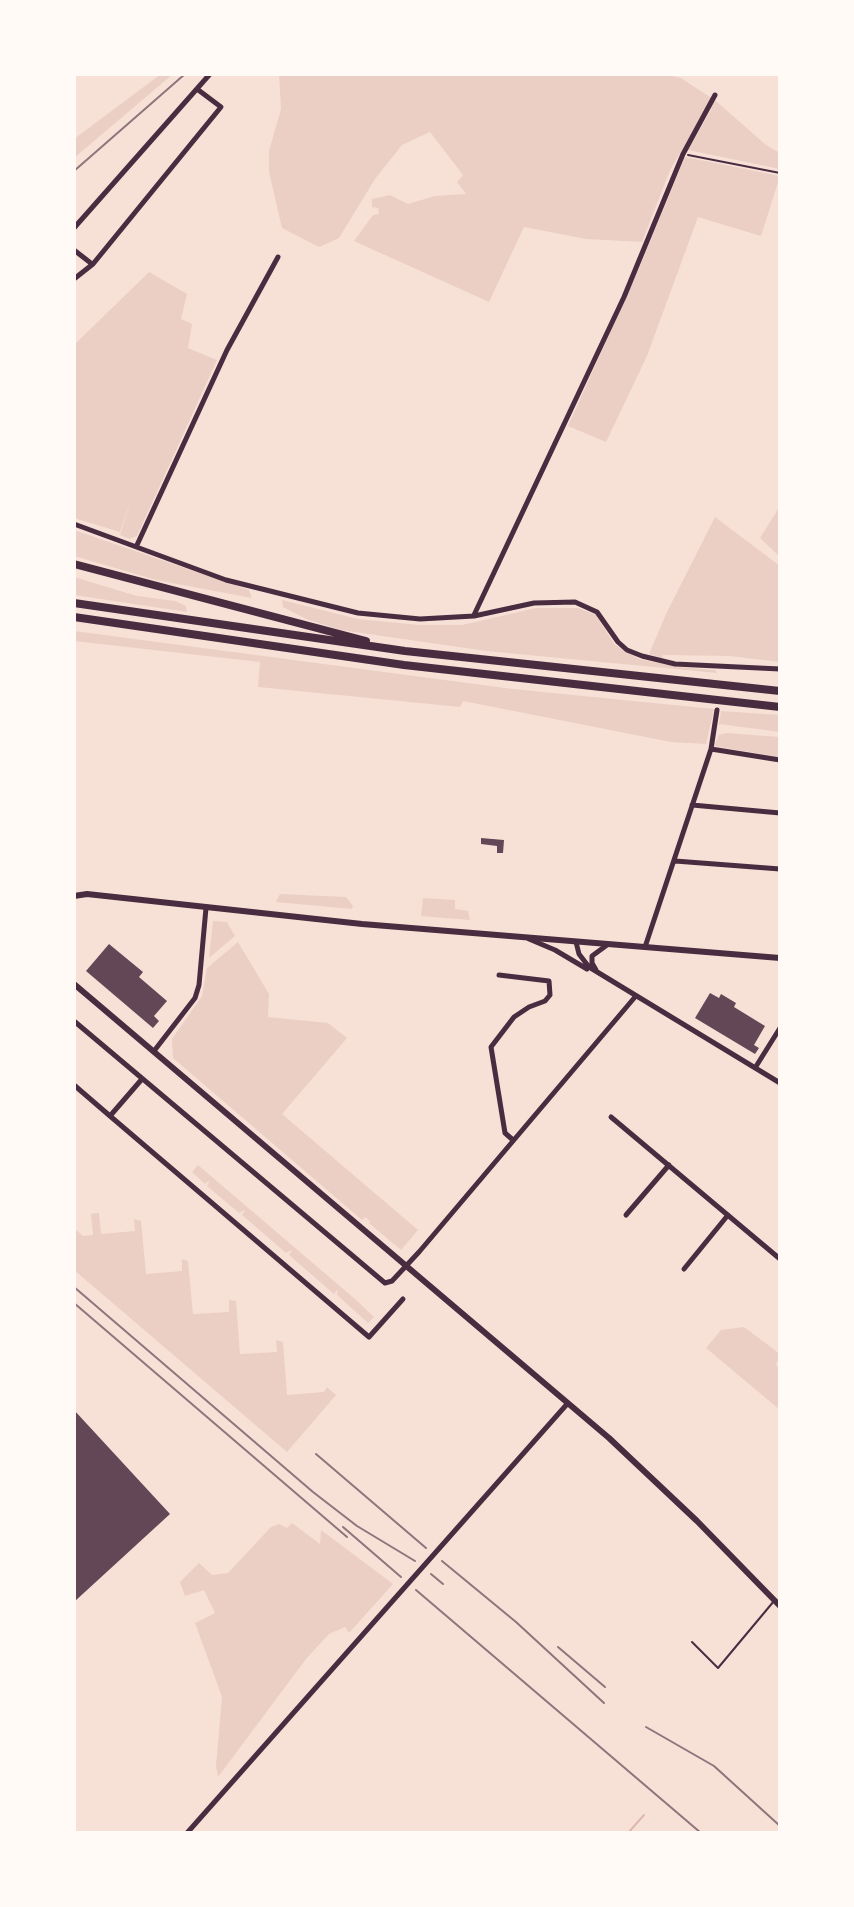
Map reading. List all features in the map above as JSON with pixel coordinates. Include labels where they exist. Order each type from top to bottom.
[{"type":"highway","points":[[74,564],[405,651]]},
{"type":"highway","points":[[74,603],[405,651],[780,691]]},
{"type":"highway","points":[[74,617],[404,665],[780,707]]},
{"type":"street","points":[[74,228],[210,74]]},
{"type":"street","points":[[74,279],[93,264],[221,107],[197,89]]},
{"type":"street","points":[[474,616],[624,297],[683,154],[715,95]]},
{"type":"street","points":[[74,250],[93,264]]},
{"type":"street","points":[[137,545],[227,350],[278,257]]},
{"type":"street","points":[[74,524],[226,580],[358,613],[420,619],[474,616],[534,603],[575,602],[597,612],[618,642],[642,656],[675,664],[780,669]]},
{"type":"street","points":[[721,666],[721,674]]},
{"type":"street","points":[[645,947],[711,749],[717,710]]},
{"type":"street","points":[[711,749],[780,760]]},
{"type":"street","points":[[692,805],[780,813]]},
{"type":"street","points":[[675,861],[780,869]]},
{"type":"street","points":[[74,889],[87,894],[206,908],[780,958]]},
{"type":"street","points":[[74,896],[87,894]]},
{"type":"street","points":[[154,1051],[195,998],[206,908]]},
{"type":"street","points":[[525,938],[599,974],[780,1083]]},
{"type":"street","points":[[576,942],[582,960],[599,974]]},
{"type":"street","points":[[599,974],[592,963],[592,956],[607,944]]},
{"type":"street","points":[[499,975],[549,981],[550,995],[545,1001],[514,1017],[491,1047],[505,1133],[513,1140]]},
{"type":"street","points":[[74,984],[568,1403],[667,1493],[778,1601]]},
{"type":"street","points":[[74,1021],[381,1282],[392,1281],[407,1265],[635,997]]},
{"type":"street","points":[[755,1068],[780,1028]]},
{"type":"street","points":[[110,1116],[142,1079]]},
{"type":"street","points":[[74,1085],[369,1337],[403,1299]]},
{"type":"street","points":[[611,1117],[780,1259]]},
{"type":"street","points":[[626,1215],[669,1165]]},
{"type":"street","points":[[684,1269],[728,1215]]},
{"type":"street","points":[[187,1833],[568,1403]]},
{"type":"lane","points":[[692,1642],[718,1668],[778,1601]]},
{"type":"path","points":[[683,154],[780,173]]},
{"type":"shaded area","points":[[161,74],[173,74],[74,158],[74,139]]},
{"type":"shaded area","points":[[279,74],[663,74],[681,78],[716,101],[766,145],[780,153],[780,169],[688,150],[712,108],[708,105],[670,170],[642,242],[586,239],[524,227],[489,302],[354,241],[373,215],[379,214],[378,208],[372,207],[372,199],[390,195],[408,204],[435,196],[466,194],[457,182],[463,175],[430,132],[402,145],[375,179],[339,238],[319,247],[282,228],[269,172],[269,151],[281,109]]},
{"type":"shaded area","points":[[685,157],[780,176],[761,236],[698,217],[647,356],[606,442],[568,426]]},
{"type":"shaded area","points":[[149,272],[187,294],[181,319],[192,324],[188,348],[217,360],[137,536],[130,539],[120,535],[132,497],[120,532],[74,518],[74,345]]},
{"type":"shaded area","points":[[780,506],[780,557],[760,538]]},
{"type":"shaded area","points":[[715,517],[780,566],[780,662],[729,656],[663,655],[662,658],[649,654]]},
{"type":"shaded area","points":[[74,530],[249,590],[252,598],[156,580],[74,556]]},
{"type":"shaded area","points":[[74,577],[137,596],[175,601],[186,606],[187,612],[74,595]]},
{"type":"shaded area","points":[[282,600],[358,619],[420,625],[462,625],[536,608],[578,608],[596,615],[615,645],[639,659],[715,670],[717,673],[486,651],[341,630],[306,619],[283,607]]},
{"type":"shaded area","points":[[74,631],[513,689],[714,709],[706,744],[671,742],[463,701],[460,707],[258,687],[260,662],[74,641]]},
{"type":"shaded area","points":[[721,711],[780,715],[780,732],[719,724]]},
{"type":"shaded area","points":[[719,735],[780,737],[780,757],[714,746]]},
{"type":"shaded area","points":[[280,894],[346,897],[353,906],[352,909],[276,902]]},
{"type":"shaded area","points":[[423,898],[455,900],[455,909],[468,911],[470,920],[421,916]]},
{"type":"shaded area","points":[[213,921],[227,922],[235,936],[209,958]]},
{"type":"shaded area","points":[[238,942],[269,994],[268,1017],[328,1023],[347,1038],[282,1114],[418,1230],[401,1250],[173,1058],[172,1039],[202,996],[207,968]]},
{"type":"shaded area","points":[[198,1165],[374,1317],[368,1323],[337,1295],[338,1289],[334,1294],[289,1255],[292,1250],[286,1253],[242,1215],[245,1210],[239,1213],[207,1186],[210,1180],[205,1184],[192,1172]]},
{"type":"shaded area","points":[[99,1213],[101,1234],[135,1231],[134,1219],[141,1221],[146,1274],[182,1271],[182,1259],[188,1261],[193,1314],[229,1312],[229,1300],[236,1301],[240,1354],[277,1352],[276,1340],[283,1342],[287,1395],[324,1392],[327,1387],[336,1395],[287,1452],[74,1270],[74,1228],[83,1236],[93,1235],[91,1214]]},
{"type":"shaded area","points":[[744,1327],[780,1354],[776,1365],[780,1368],[780,1410],[706,1348],[721,1330]]},
{"type":"shaded area","points":[[292,1523],[320,1544],[321,1530],[393,1584],[349,1633],[345,1627],[329,1634],[306,1659],[218,1777],[216,1766],[222,1697],[195,1623],[215,1613],[204,1590],[185,1596],[180,1582],[199,1563],[212,1575],[228,1573],[271,1527],[279,1524],[287,1528]]},
{"type":"building","points":[[481,838],[504,840],[503,853],[497,853],[497,846],[481,844]]},
{"type":"building","points":[[109,944],[143,972],[139,977],[167,1001],[154,1016],[159,1021],[153,1028],[86,971]]},
{"type":"building","points":[[710,993],[719,998],[721,994],[736,1003],[734,1007],[765,1026],[754,1045],[759,1048],[755,1054],[695,1018]]},
{"type":"building","points":[[74,1410],[170,1514],[74,1602]]},
{"type":"waterway","points":[[628,1833],[644,1815]]},
{"type":"tram line","points":[[74,171],[185,74]]},
{"type":"railway","points":[[74,1287],[313,1492],[357,1526],[415,1561]]},
{"type":"railway","points":[[74,1303],[347,1537]]},
{"type":"railway","points":[[316,1454],[426,1548]]},
{"type":"railway","points":[[343,1527],[401,1577]]},
{"type":"railway","points":[[442,1561],[516,1622],[604,1703]]},
{"type":"railway","points":[[431,1574],[443,1584]]},
{"type":"railway","points":[[416,1590],[701,1833]]},
{"type":"railway","points":[[558,1647],[605,1687]]},
{"type":"railway","points":[[646,1727],[714,1766],[780,1826]]}]
